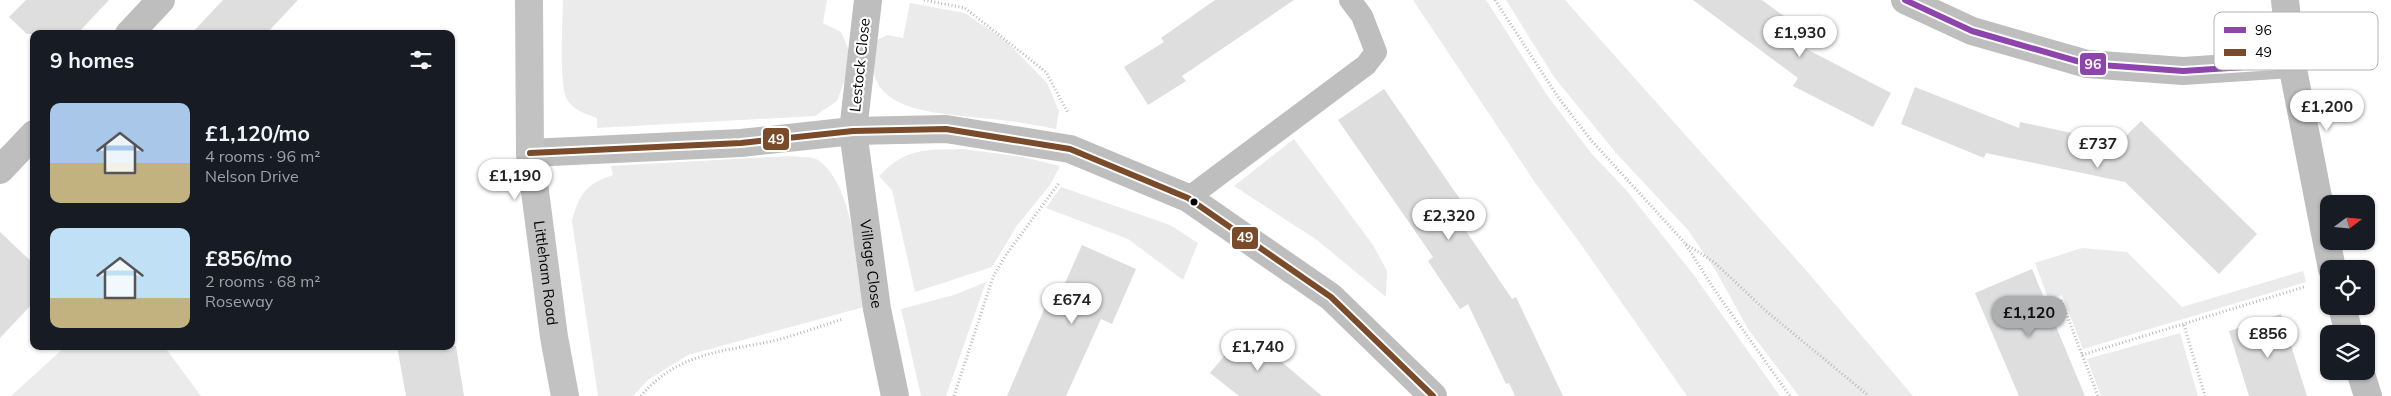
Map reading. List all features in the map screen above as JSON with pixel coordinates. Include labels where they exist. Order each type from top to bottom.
[{"type":"street","points":[[133,30],[161,0]]},
{"type":"street","name":"Littleham Road","points":[[529,0],[530,152],[554,337],[565,396]]},
{"type":"street","name":"Lestock Close","points":[[853,131],[868,0]]},
{"type":"street","points":[[1906,0],[1972,32],[2087,64],[2183,71],[2214,69]]},
{"type":"street","points":[[2293,70],[2330,260]]},
{"type":"street","points":[[530,152],[741,143],[853,131],[946,129],[1070,149],[1188,198],[1331,297],[1433,396]]},
{"type":"street","name":"Village Close","points":[[853,131],[877,309],[895,396]]},
{"type":"street","points":[[0,170],[30,138]]},
{"type":"street","points":[[2363,380],[2368,396]]},
{"type":"lane","points":[[1188,198],[1366,65],[1376,52],[1362,16],[1350,0]]},
{"type":"path","points":[[924,0],[964,8],[1046,72],[1067,109],[1070,149],[1059,182],[993,276],[954,396]]},
{"type":"path","points":[[1496,0],[1558,97],[1585,132],[1684,242],[1718,295],[1790,396]]},
{"type":"path","points":[[1684,242],[1714,262],[1766,312],[1869,396]]},
{"type":"path","points":[[2082,355],[2311,285]]},
{"type":"path","points":[[2061,300],[2098,396]]},
{"type":"path","points":[[641,396],[684,362],[715,351],[777,340],[877,309]]},
{"type":"path","points":[[2184,325],[2205,396]]},
{"type":"shaded area","points":[[563,0],[827,0],[823,23],[841,32],[849,50],[847,75],[837,101],[815,116],[597,128],[597,118],[574,107],[568,101],[565,93],[562,68]]},
{"type":"shaded area","points":[[1413,0],[1486,0],[1547,95],[1591,153],[1627,191],[1693,274],[1780,396],[1687,396],[1580,243],[1536,184]]},
{"type":"shaded area","points":[[1506,0],[1565,0],[1805,269],[1913,396],[1799,396],[1748,329],[1716,271],[1688,230],[1616,153],[1554,77]]},
{"type":"shaded area","points":[[910,3],[965,13],[1007,42],[1047,83],[1059,111],[1056,129],[1018,122],[920,110],[902,104],[887,95],[877,82],[873,64],[876,40],[888,35],[903,38]]},
{"type":"shaded area","points":[[1294,139],[1373,245],[1387,271],[1386,297],[1317,240],[1234,186]]},
{"type":"shaded area","points":[[963,149],[1023,157],[1060,166],[1050,185],[1016,227],[992,267],[915,292],[892,190],[879,176],[908,155],[928,150]]},
{"type":"shaded area","points":[[788,156],[808,157],[818,160],[830,172],[839,188],[847,207],[852,228],[864,307],[688,355],[648,380],[633,396],[598,396],[572,221],[585,191],[596,182],[613,175],[611,166]]},
{"type":"shaded area","points":[[1061,187],[1170,225],[1198,243],[1183,280],[1128,239],[1046,208]]},
{"type":"shaded area","points":[[2082,248],[2127,252],[2182,307],[2303,271],[2306,282],[2083,349],[2062,295],[2054,298],[2060,315],[2055,317],[2035,263]]},
{"type":"shaded area","points":[[986,282],[946,396],[921,396],[901,309],[954,295]]},
{"type":"shaded area","points":[[2180,333],[2198,396],[2101,396],[2087,359]]},
{"type":"shaded area","points":[[62,350],[167,350],[201,396],[11,396]]},
{"type":"building","points":[[26,0],[109,0],[81,30],[30,30],[30,34],[27,34],[9,17]]},
{"type":"building","points":[[223,0],[298,0],[270,30],[195,30]]},
{"type":"building","points":[[1215,0],[1294,0],[1182,76],[1186,81],[1148,105],[1124,67],[1164,42],[1161,38]]},
{"type":"building","points":[[1693,0],[1762,0],[1800,28],[1791,41],[1891,93],[1873,127],[1793,86],[1798,78]]},
{"type":"building","points":[[1915,87],[2019,128],[2020,122],[2119,143],[2141,121],[2257,234],[2219,274],[2125,182],[1986,153],[1984,158],[1901,124]]},
{"type":"building","points":[[1384,89],[1473,218],[1462,225],[1512,299],[1516,297],[1563,396],[1515,396],[1509,383],[1506,384],[1468,304],[1460,309],[1428,261],[1433,257],[1338,120]]},
{"type":"building","points":[[0,232],[30,260],[30,306],[0,338]]},
{"type":"building","points":[[1082,245],[1136,269],[1112,324],[1101,319],[1066,396],[1007,396],[1049,298],[1057,301]]},
{"type":"building","points":[[2032,269],[2085,396],[2019,396],[1975,293]]},
{"type":"building","points":[[2281,314],[2307,396],[2249,396],[2229,331]]},
{"type":"building","points":[[1245,331],[1322,396],[1239,396],[1210,373]]},
{"type":"building","points":[[456,346],[464,396],[406,396],[398,350],[455,350]]},
{"type":"transit line","name":"96","points":[[1905,0],[1972,31],[2087,64],[2183,71],[2214,69]]},
{"type":"transit line","name":"49","points":[[530,153],[741,143],[853,131],[946,129],[1070,149],[1188,198],[1331,297],[1433,396]]}]
